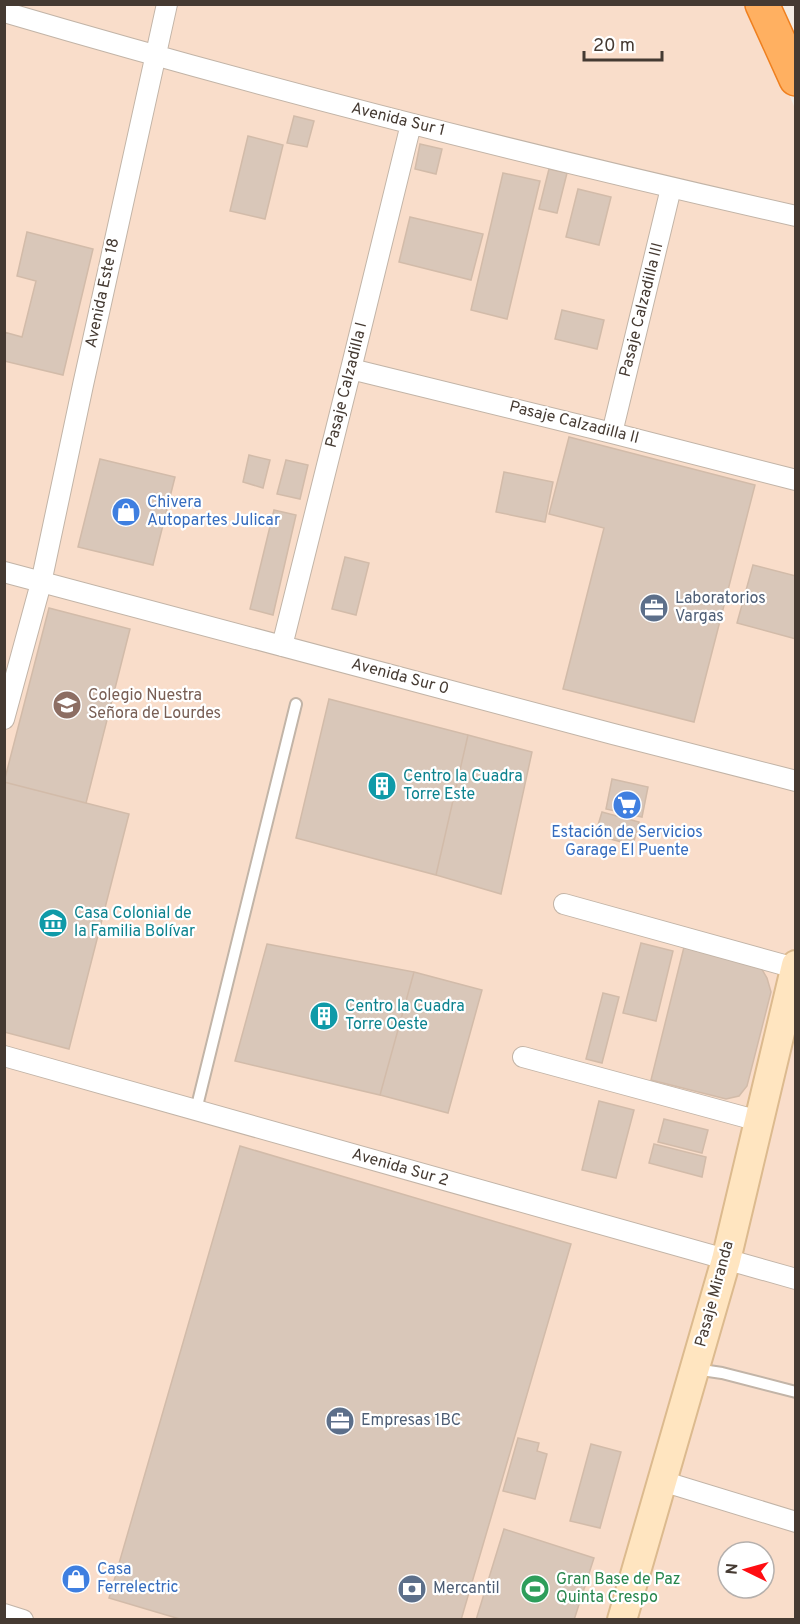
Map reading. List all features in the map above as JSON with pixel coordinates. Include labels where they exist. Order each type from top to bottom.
[{"type":"highway","points":[[762,4],[795,80]]},
{"type":"main road","name":"Pasaje Miranda","points":[[622,1620],[726,1260],[794,976]]},
{"type":"street","name":"Avenida Este 18","points":[[4,719],[41,583],[167,4]]},
{"type":"street","name":"Avenida Sur 1","points":[[4,12],[155,57],[411,124],[795,216]]},
{"type":"street","name":"Pasaje Calzadilla I","points":[[282,646],[411,124]]},
{"type":"street","name":"Pasaje Calzadilla III","points":[[612,433],[671,188]]},
{"type":"street","name":"Pasaje Calzadilla II","points":[[351,369],[795,480]]},
{"type":"street","name":"Avenida Sur 0","points":[[4,572],[795,781]]},
{"type":"street","points":[[564,904],[794,976]]},
{"type":"street","name":"Avenida Sur 2","points":[[4,1056],[795,1278]]},
{"type":"street","points":[[523,1057],[759,1120]]},
{"type":"street","points":[[662,1481],[795,1522]]},
{"type":"street","points":[[4,1614],[23,1620]]},
{"type":"lane","points":[[196,1110],[296,704]]},
{"type":"lane","points":[[694,1369],[722,1373],[795,1392]]},
{"type":"shaded area","points":[[5,5],[752,5],[796,111],[795,1619],[5,1620]]},
{"type":"building","points":[[294,116],[314,121],[307,147],[287,143]]},
{"type":"building","points":[[248,136],[283,145],[265,219],[230,211]]},
{"type":"building","points":[[420,144],[442,149],[436,174],[415,169]]},
{"type":"building","points":[[549,169],[567,173],[557,213],[539,209]]},
{"type":"building","points":[[503,173],[540,181],[507,319],[471,310]]},
{"type":"building","points":[[578,189],[611,197],[599,245],[566,237]]},
{"type":"building","points":[[410,217],[483,234],[471,280],[399,262]]},
{"type":"building","points":[[27,232],[93,249],[63,375],[4,361],[4,332],[22,337],[36,281],[17,276]]},
{"type":"building","points":[[562,310],[604,320],[597,349],[555,339]]},
{"type":"building","name":"Laboratorios Vargas","points":[[569,437],[755,485],[694,722],[563,689],[604,528],[549,514]]},
{"type":"building","points":[[249,455],[270,460],[263,488],[243,482]]},
{"type":"building","name":"Chivera Autopartes Julicar","points":[[100,459],[175,477],[153,565],[78,547]]},
{"type":"building","points":[[286,460],[308,465],[300,499],[277,494]]},
{"type":"building","points":[[504,472],[553,482],[545,522],[496,512]]},
{"type":"building","points":[[274,510],[296,515],[273,615],[250,609]]},
{"type":"building","points":[[345,557],[369,563],[356,615],[332,609]]},
{"type":"building","points":[[753,565],[796,576],[796,639],[737,623]]},
{"type":"building","name":"Colegio Nuestra Señora de Lourdes","points":[[49,608],[130,629],[86,803],[4,782]]},
{"type":"building","name":"Centro la Cuadra Torre Este","points":[[329,699],[468,735],[436,875],[296,838]]},
{"type":"building","points":[[468,735],[532,752],[501,894],[436,875]]},
{"type":"building","points":[[612,779],[648,787],[642,817],[606,809]]},
{"type":"building","name":"Casa Colonial de la Familia Bolívar","points":[[4,782],[129,814],[69,1049],[4,1032]]},
{"type":"building","name":"Estación de Servicios Garage El Puente","points":[[602,812],[639,822],[633,845],[595,835]]},
{"type":"building","points":[[641,943],[673,951],[656,1021],[623,1013]]},
{"type":"building","name":"Centro la Cuadra Torre Oeste","points":[[267,944],[414,972],[380,1095],[235,1061]]},
{"type":"building","points":[[684,947],[760,966],[767,978],[771,992],[747,1086],[739,1096],[726,1099],[651,1080]]},
{"type":"building","points":[[414,972],[482,990],[448,1113],[380,1095]]},
{"type":"building","points":[[603,993],[619,997],[602,1063],[586,1059]]},
{"type":"building","points":[[599,1101],[634,1110],[616,1178],[582,1170]]},
{"type":"building","points":[[664,1119],[708,1130],[702,1153],[658,1142]]},
{"type":"building","points":[[654,1144],[706,1157],[702,1177],[649,1163]]},
{"type":"building","name":"Empresas 1BC","points":[[240,1146],[571,1244],[461,1620],[183,1620],[109,1598]]},
{"type":"building","points":[[518,1438],[539,1443],[537,1451],[547,1454],[535,1499],[503,1491]]},
{"type":"building","points":[[591,1444],[621,1452],[600,1528],[570,1521]]},
{"type":"building","name":"Gran Base de Paz Quinta Crespo","points":[[504,1529],[594,1558],[574,1620],[476,1620]]},
{"type":"place","name":"Chivera Autopartes Julicar","points":[[126,512]]},
{"type":"place","name":"Laboratorios Vargas","points":[[654,608]]},
{"type":"place","name":"Colegio Nuestra Señora de Lourdes","points":[[67,705]]},
{"type":"place","name":"Centro la Cuadra Torre Este","points":[[382,786]]},
{"type":"place","name":"Estación de Servicios Garage El Puente","points":[[627,805]]},
{"type":"place","name":"Casa Colonial de la Familia Bolívar","points":[[53,923]]},
{"type":"place","name":"Centro la Cuadra Torre Oeste","points":[[324,1016]]},
{"type":"place","name":"Empresas 1BC","points":[[340,1421]]},
{"type":"place","name":"Casa Ferrelectric","points":[[76,1579]]},
{"type":"place","name":"Mercantil","points":[[412,1589]]},
{"type":"place","name":"Gran Base de Paz Quinta Crespo","points":[[535,1589]]}]
